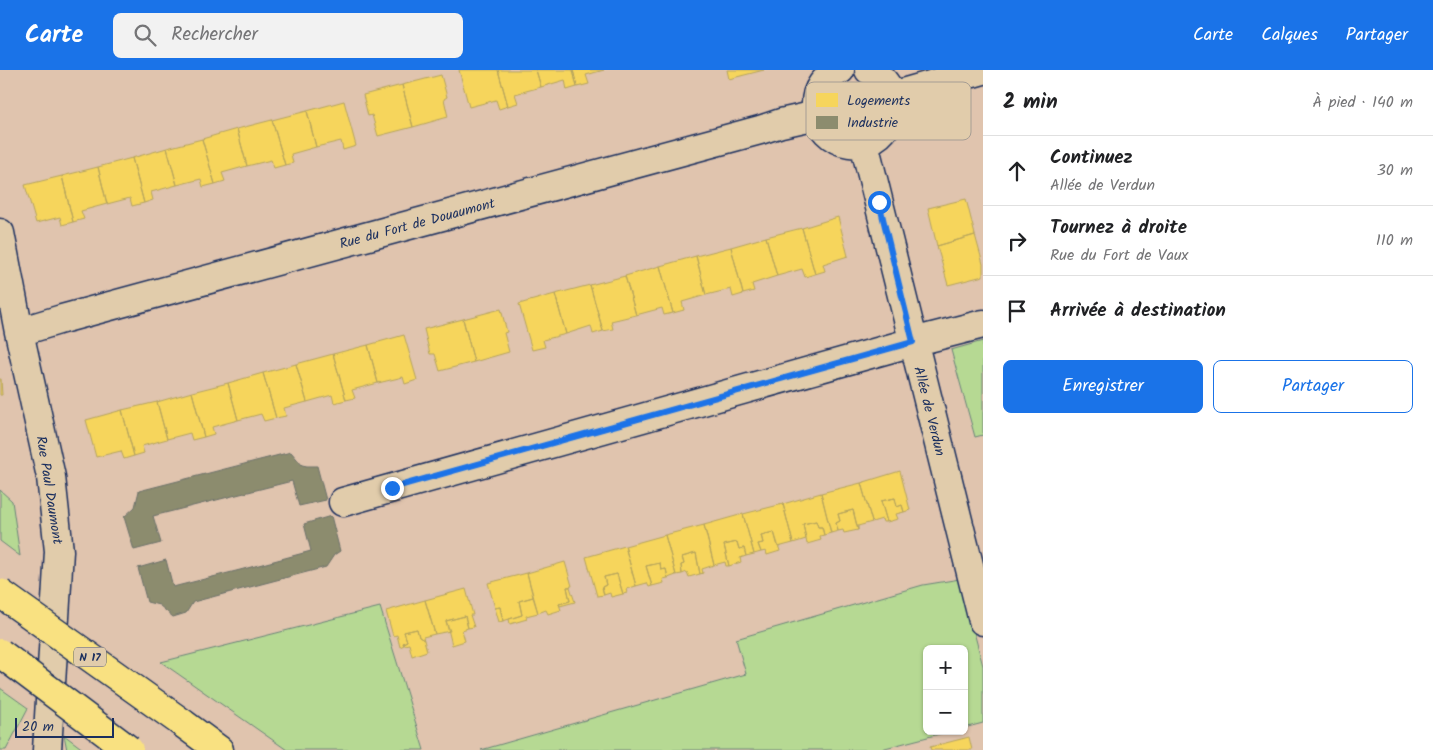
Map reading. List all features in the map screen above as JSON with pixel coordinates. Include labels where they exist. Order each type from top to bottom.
[{"type":"highway","name":"N 17","points":[[0,593],[220,750]]},
{"type":"highway","points":[[0,653],[129,750]]},
{"type":"street","points":[[824,82],[831,74],[840,70]]},
{"type":"street","points":[[869,70],[885,82]]},
{"type":"street","points":[[941,82],[983,70]]},
{"type":"street","name":"Rue du Fort de Douaumont","points":[[19,332],[806,117]]},
{"type":"street","points":[[837,140],[849,144],[864,143],[870,140]]},
{"type":"street","name":"Allée de Verdun","points":[[864,143],[983,621]]},
{"type":"street","name":"Rue Paul Daumont","points":[[0,233],[19,332],[51,477],[59,551],[47,750]]},
{"type":"street","points":[[343,502],[983,324]]},
{"type":"green space","points":[[983,341],[983,435],[975,437],[951,350]]},
{"type":"green space","points":[[0,490],[12,501],[20,556],[0,541]]},
{"type":"green space","points":[[960,579],[983,666],[983,723],[968,727],[968,645],[923,645],[923,735],[935,735],[881,750],[481,750],[746,674],[736,639],[923,585]]},
{"type":"green space","points":[[380,607],[424,750],[287,750],[161,662]]},
{"type":"green space","points":[[0,688],[28,708],[6,750],[0,750]]},
{"type":"green space","points":[[64,735],[84,750],[67,750]]},
{"type":"building: Logements","points":[[459,70],[498,70],[508,106],[499,109],[496,100],[469,107]]},
{"type":"building: Logements","points":[[498,70],[536,70],[541,87],[515,94],[518,103],[508,106]]},
{"type":"building: Logements","points":[[536,70],[573,70],[577,87],[567,90],[565,80],[541,87]]},
{"type":"building: Logements","points":[[573,70],[604,70],[586,75],[589,84],[577,87]]},
{"type":"building: Logements","points":[[727,70],[764,70],[729,79]]},
{"type":"building: Logements","points":[[441,75],[447,97],[444,99],[448,117],[413,127],[402,85]]},
{"type":"building: Logements","points":[[402,85],[413,127],[378,136],[372,115],[368,116],[363,95]]},
{"type":"building: Logements","points":[[344,101],[356,146],[343,150],[341,141],[316,147],[307,111]]},
{"type":"building: Logements","points":[[307,111],[316,147],[291,154],[293,163],[285,165],[272,120]]},
{"type":"building: Logements","points":[[272,120],[285,165],[274,168],[271,160],[247,166],[237,129]]},
{"type":"building: Logements","points":[[237,129],[247,166],[222,173],[225,181],[215,184],[202,139]]},
{"type":"building: Logements","points":[[202,139],[215,184],[203,187],[201,179],[177,185],[167,148]]},
{"type":"building: Logements","points":[[167,148],[177,185],[151,192],[153,200],[144,203],[132,158]]},
{"type":"building: Logements","points":[[132,158],[144,203],[132,206],[130,198],[107,204],[98,167]]},
{"type":"building: Logements","points":[[98,167],[107,204],[81,211],[84,219],[73,222],[62,176]]},
{"type":"building: Logements","points":[[62,176],[73,222],[62,225],[60,217],[36,223],[25,185]]},
{"type":"building: Logements","points":[[966,199],[975,235],[937,246],[928,208]]},
{"type":"building: Logements","points":[[838,217],[848,256],[823,264],[825,271],[815,274],[802,228]]},
{"type":"building: Logements","points":[[802,228],[815,274],[805,277],[802,269],[777,276],[766,237]]},
{"type":"building: Logements","points":[[975,235],[983,264],[983,276],[948,285],[937,246]]},
{"type":"building: Logements","points":[[766,237],[777,276],[752,284],[754,291],[743,294],[731,247]]},
{"type":"building: Logements","points":[[731,247],[743,294],[733,297],[731,289],[706,295],[696,256]]},
{"type":"building: Logements","points":[[696,256],[706,295],[682,302],[684,310],[673,313],[660,266]]},
{"type":"building: Logements","points":[[660,266],[673,313],[664,315],[662,308],[636,315],[625,276]]},
{"type":"building: Logements","points":[[625,276],[636,315],[611,321],[613,329],[603,331],[590,285]]},
{"type":"building: Logements","points":[[590,285],[603,331],[593,334],[591,326],[566,334],[555,294]]},
{"type":"building: Logements","points":[[555,294],[566,334],[543,340],[545,347],[532,350],[519,304]]},
{"type":"building: Logements","points":[[501,309],[507,332],[504,333],[509,352],[474,362],[463,319]]},
{"type":"building: Logements","points":[[463,319],[474,362],[440,371],[435,354],[430,354],[424,329]]},
{"type":"building: Logements","points":[[404,335],[417,380],[405,384],[403,377],[378,383],[368,345]]},
{"type":"building: Logements","points":[[368,345],[378,383],[352,390],[355,398],[346,400],[333,354]]},
{"type":"building: Logements","points":[[333,354],[346,400],[334,403],[332,395],[307,402],[296,364]]},
{"type":"building: Logements","points":[[296,364],[307,402],[284,408],[286,416],[276,418],[263,373]]},
{"type":"building: Logements","points":[[263,373],[276,418],[264,421],[261,414],[238,420],[228,383]]},
{"type":"building: Logements","points":[[1,379],[2,395],[0,395]]},
{"type":"building: Logements","points":[[228,383],[238,420],[212,427],[214,434],[204,437],[192,392]]},
{"type":"building: Logements","points":[[192,392],[204,437],[192,440],[190,433],[167,439],[157,402]]},
{"type":"building: Logements","points":[[157,402],[167,439],[142,446],[144,453],[134,456],[122,410]]},
{"type":"building: Logements","points":[[122,410],[134,456],[124,459],[121,451],[96,457],[86,420]]},
{"type":"building: Logements","points":[[900,471],[910,510],[904,512],[902,505],[897,507],[895,498],[881,501],[887,522],[883,522],[882,519],[872,522],[861,483]]},
{"type":"building: Logements","points":[[861,483],[872,522],[858,526],[858,530],[853,510],[838,514],[840,521],[836,523],[838,531],[831,533],[821,493]]},
{"type":"building: Logements","points":[[821,493],[831,533],[824,535],[822,527],[818,527],[816,521],[803,524],[806,539],[793,543],[783,504]]},
{"type":"building: Logements","points":[[895,498],[897,507],[902,505],[904,512],[896,514],[898,519],[887,522],[881,501]]},
{"type":"building: Logements","points":[[783,504],[793,543],[778,547],[774,532],[761,535],[763,543],[758,544],[761,552],[754,554],[743,514]]},
{"type":"building: Logements","points":[[853,510],[858,530],[844,533],[843,530],[838,531],[836,523],[840,521],[838,514]]},
{"type":"building: Logements","points":[[743,514],[754,554],[746,556],[744,548],[739,549],[737,542],[724,545],[729,566],[726,566],[725,562],[714,565],[704,525]]},
{"type":"building: Logements","points":[[816,521],[818,527],[822,527],[824,535],[820,536],[821,540],[807,544],[803,524]]},
{"type":"building: Logements","points":[[704,525],[714,565],[702,569],[703,573],[700,574],[696,553],[682,557],[684,564],[681,565],[682,574],[676,575],[665,535]]},
{"type":"building: Logements","points":[[774,532],[780,551],[767,555],[766,551],[761,552],[758,544],[763,543],[761,535]]},
{"type":"building: Logements","points":[[665,535],[676,575],[668,578],[666,569],[661,570],[660,563],[646,566],[652,586],[649,587],[647,583],[636,586],[625,546]]},
{"type":"building: Logements","points":[[737,542],[739,549],[744,548],[746,556],[740,558],[741,562],[729,566],[724,545]]},
{"type":"building: Logements","points":[[625,546],[636,586],[626,589],[627,593],[623,594],[617,574],[604,577],[606,585],[602,587],[604,595],[597,596],[586,557]]},
{"type":"building: Logements","points":[[696,553],[700,574],[689,577],[687,572],[682,574],[681,565],[684,564],[682,557]]},
{"type":"building: Logements","points":[[565,562],[572,586],[567,587],[570,601],[559,604],[561,610],[548,614],[546,610],[538,613],[527,573]]},
{"type":"building: Logements","points":[[660,563],[661,570],[666,569],[668,578],[663,579],[664,583],[652,586],[646,566]]},
{"type":"building: Logements","points":[[527,573],[533,597],[519,601],[522,615],[503,621],[500,607],[495,608],[488,583]]},
{"type":"building: Logements","points":[[617,574],[623,594],[611,597],[610,593],[604,595],[602,587],[606,585],[604,577]]},
{"type":"building: Logements","points":[[567,587],[570,587],[575,602],[560,606],[559,604],[570,601]]},
{"type":"building: Logements","points":[[466,589],[474,627],[468,628],[465,616],[446,621],[450,631],[435,634],[425,600]]},
{"type":"building: Logements","points":[[533,597],[538,613],[526,616],[527,619],[510,624],[509,619],[522,615],[519,601]]},
{"type":"building: Logements","points":[[425,600],[435,634],[423,637],[424,640],[419,637],[417,629],[404,632],[407,641],[400,647],[397,635],[393,636],[386,611]]},
{"type":"building: Logements","points":[[500,607],[503,621],[499,622],[495,608]]},
{"type":"building: Logements","points":[[465,616],[468,628],[462,630],[465,641],[452,645],[446,621]]},
{"type":"building: Logements","points":[[417,629],[419,637],[424,640],[427,651],[412,656],[409,644],[404,645],[403,643],[407,641],[404,632]]},
{"type":"building: Logements","points":[[969,737],[972,750],[931,750],[930,747]]},
{"type":"building: Industrie","points":[[291,452],[302,465],[317,466],[326,500],[299,506],[292,481],[153,516],[161,543],[134,550],[124,517],[135,507],[139,491]]},
{"type":"building: Industrie","points":[[331,516],[340,551],[334,555],[326,567],[193,602],[186,613],[173,617],[159,605],[147,602],[138,568],[166,560],[173,587],[311,551],[304,524]]},
{"type":"route","points":[[392,488],[913,342],[879,202]]}]
